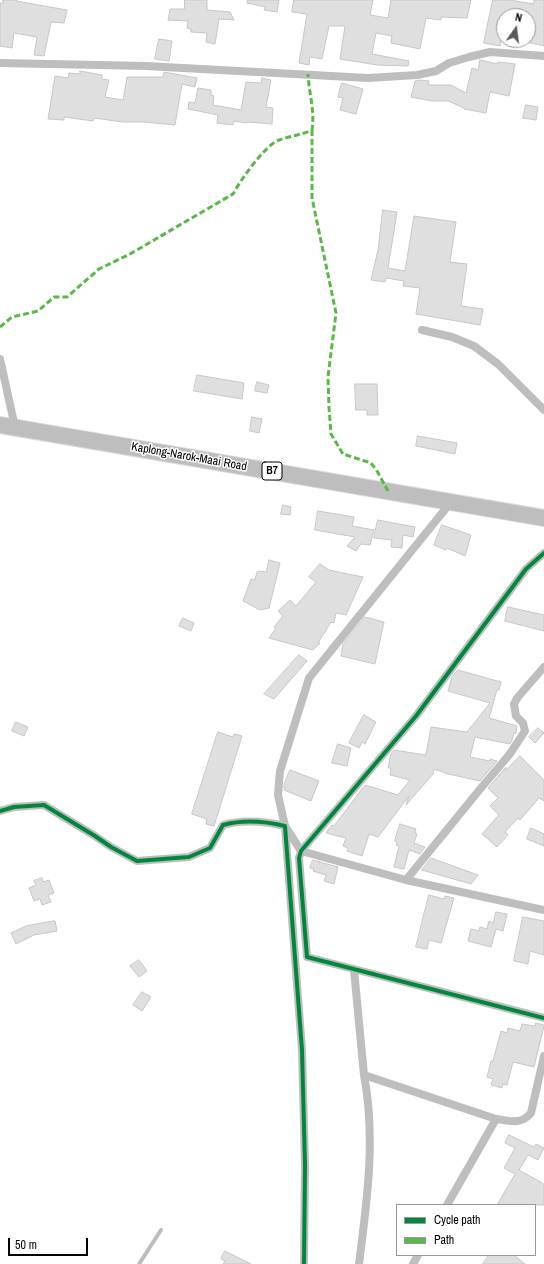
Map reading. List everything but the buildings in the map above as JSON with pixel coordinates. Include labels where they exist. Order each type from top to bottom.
[{"type":"highway","name":"Kaplong-Narok-Maai Road","points":[[7,426],[544,518]]},
{"type":"street","points":[[0,63],[146,66],[368,78],[417,75],[436,71],[449,63],[490,52],[544,56]]},
{"type":"street","points":[[422,330],[452,337],[474,346],[498,364],[544,410]]},
{"type":"street","points":[[0,359],[7,426]]},
{"type":"street","points":[[304,1264],[305,1165],[302,1050],[285,826],[278,795],[280,771],[309,678],[451,502]]},
{"type":"street","points":[[544,553],[526,569],[416,716],[301,851],[299,858],[307,957],[544,1018]]},
{"type":"street","points":[[406,880],[509,755],[525,731],[523,722],[516,716],[514,704],[518,697],[544,667]]},
{"type":"street","points":[[0,811],[14,807],[44,804],[111,847],[137,861],[189,857],[210,848],[223,825],[237,821],[265,822],[285,826],[301,851],[406,880],[544,910]]},
{"type":"street","points":[[354,970],[364,1075],[370,1119],[369,1179],[360,1264]]},
{"type":"street","points":[[364,1075],[496,1119],[516,1121],[526,1119],[531,1113],[544,1056]]},
{"type":"street","points":[[448,1204],[496,1119]]},
{"type":"lane","points":[[139,1264],[161,1230]]},
{"type":"marked path","points":[[0,327],[12,317],[38,311],[54,297],[67,297],[99,269],[130,254],[233,194],[253,164],[273,143],[312,130],[313,123],[308,74]]},
{"type":"marked path","points":[[312,130],[312,198],[336,313],[328,377],[331,434],[343,454],[371,463],[388,491]]},
{"type":"cycle path","points":[[544,553],[526,569],[416,716],[301,851],[299,858],[307,957],[544,1018]]},
{"type":"cycle path","points":[[0,811],[14,807],[44,805],[111,847],[137,861],[189,857],[210,848],[223,825],[231,823],[254,821],[285,826],[302,1050],[305,1165],[304,1264]]}]
